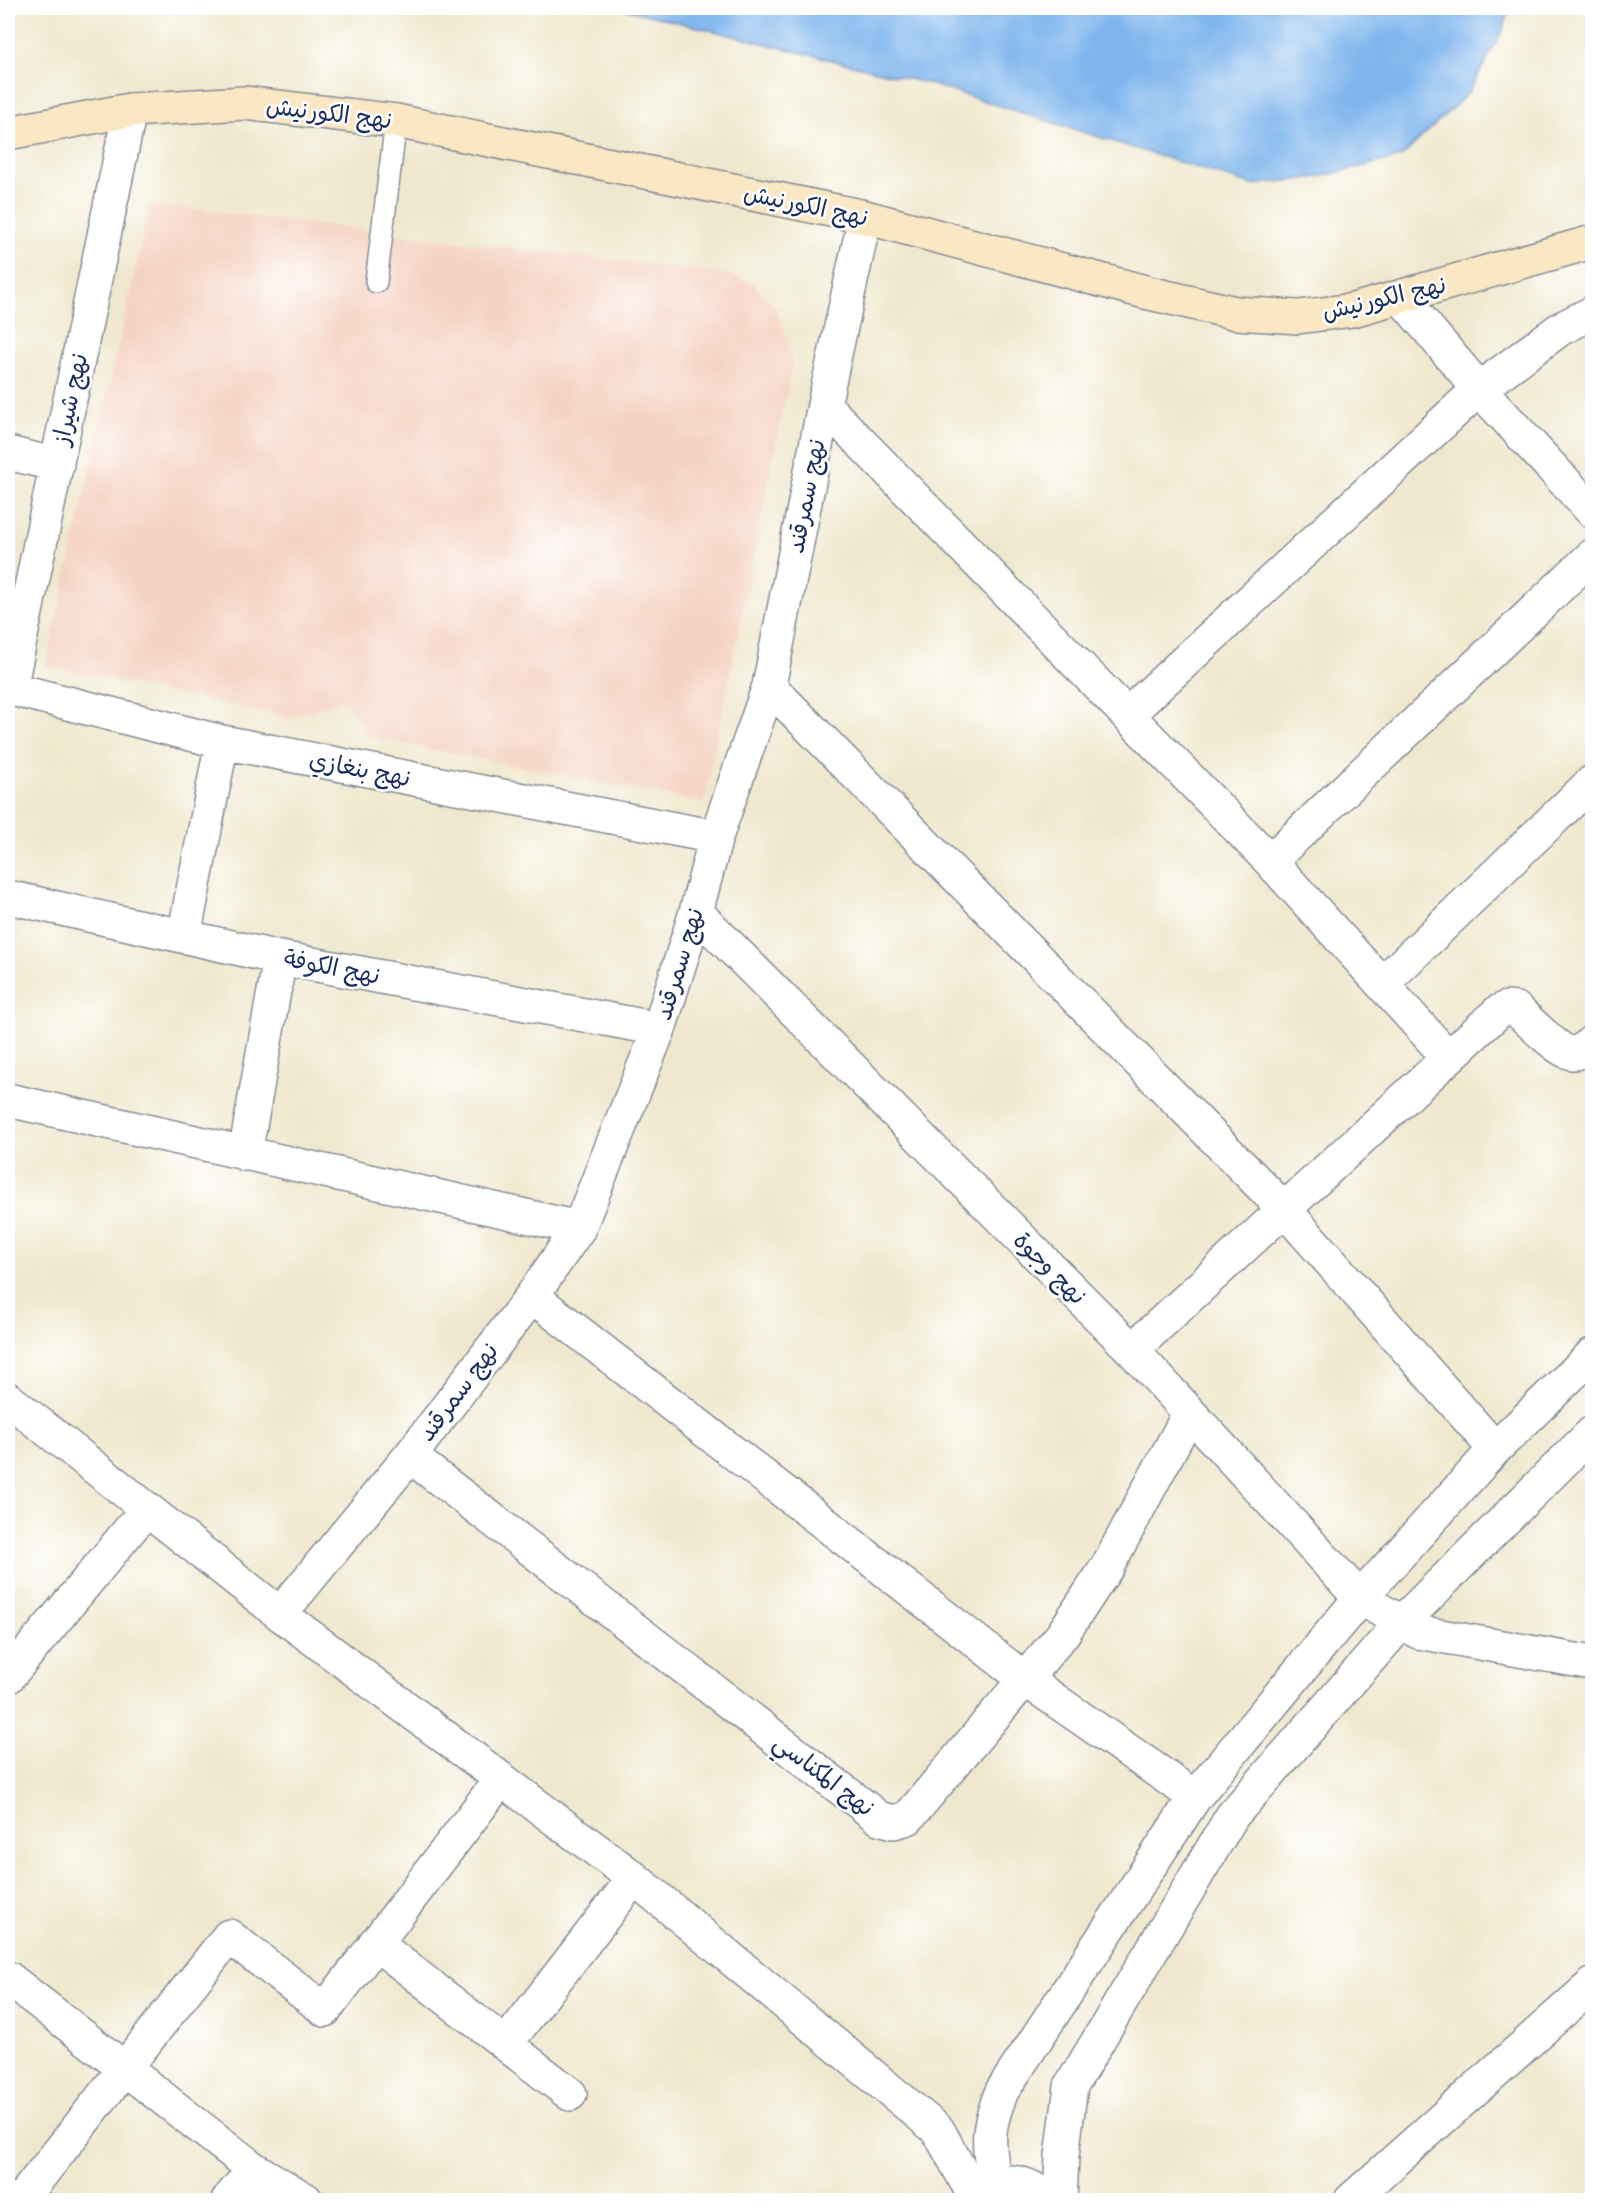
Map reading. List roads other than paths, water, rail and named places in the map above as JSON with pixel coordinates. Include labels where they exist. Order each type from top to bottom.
[{"type":"main road","name":"نهج الكورنيش","points":[[8,133],[130,110],[244,102],[396,121],[865,217],[1149,293],[1236,313],[1298,317],[1353,310],[1593,242]]},
{"type":"street","name":"نهج شيراز","points":[[9,688],[130,110]]},
{"type":"street","name":"نهج سمرقند","points":[[280,1614],[410,1456],[532,1296],[579,1228],[659,1029],[696,912],[716,837],[769,686],[824,405],[865,217]]},
{"type":"street","points":[[1401,297],[1479,388],[1593,511]]},
{"type":"street","points":[[1128,714],[1479,388],[1560,329],[1593,313]]},
{"type":"street","points":[[824,405],[1270,861],[1448,1057]]},
{"type":"street","points":[[8,453],[57,465]]},
{"type":"street","points":[[1270,861],[1593,556]]},
{"type":"street","points":[[769,686],[1284,1209],[1495,1449]]},
{"type":"street","name":"نهج بنغازي","points":[[9,688],[222,742],[716,837]]},
{"type":"street","points":[[184,936],[222,742]]},
{"type":"street","points":[[1382,984],[1593,782]]},
{"type":"street","name":"نهج الكوفة","points":[[8,897],[280,958],[659,1029]]},
{"type":"street","name":"نهج وجوة","points":[[696,912],[1132,1350],[1360,1598],[1418,1632],[1593,1663]]},
{"type":"street","points":[[245,1154],[280,958]]},
{"type":"street","points":[[1132,1350],[1448,1057],[1506,1008],[1516,1009],[1561,1048],[1571,1053],[1583,1051],[1593,1042]]},
{"type":"street","points":[[8,1100],[579,1228]]},
{"type":"street","points":[[532,1296],[1026,1680],[1195,1797]]},
{"type":"street","points":[[973,2190],[992,2115],[1002,2091],[1195,1797],[1360,1598],[1495,1449],[1593,1355]]},
{"type":"street","points":[[8,1399],[280,1614],[634,1878],[939,2130],[973,2190]]},
{"type":"street","name":"نهج المكناسي","points":[[410,1456],[879,1818],[894,1822],[908,1818],[1062,1635],[1107,1567],[1189,1414]]},
{"type":"street","points":[[1060,2200],[1062,2156],[1071,2086],[1232,1816],[1402,1622],[1593,1433]]},
{"type":"street","points":[[8,1677],[147,1510]]},
{"type":"street","points":[[21,2200],[229,1936],[325,2010],[501,1779]]},
{"type":"street","points":[[506,2044],[634,1878]]},
{"type":"street","points":[[375,1943],[570,2094]]},
{"type":"street","points":[[8,1978],[254,2169],[306,2200]]},
{"type":"street","points":[[1351,2200],[1593,1985]]},
{"type":"street","points":[[228,2200],[254,2169]]},
{"type":"street","points":[[973,2190],[1020,2183],[1047,2200]]},
{"type":"lane","points":[[376,282],[396,121]]},
{"type":"water","points":[[620,8],[1509,8],[1503,30],[1468,93],[1401,157],[1318,177],[1252,185],[930,84]]}]
